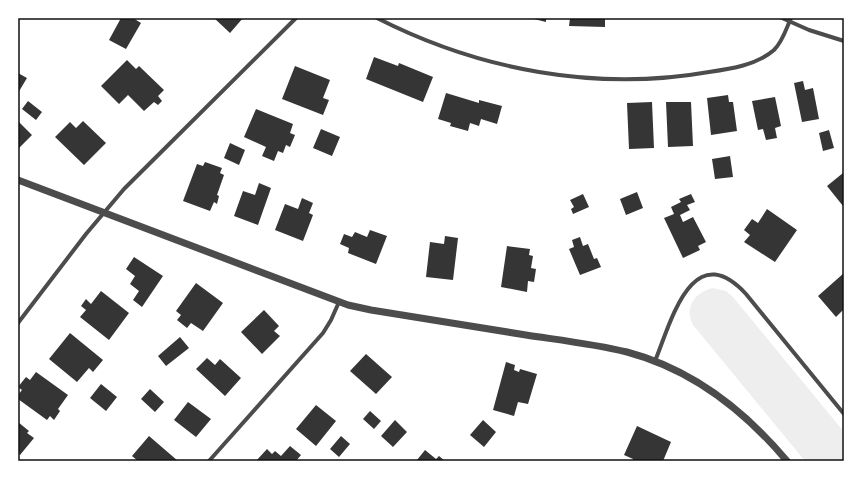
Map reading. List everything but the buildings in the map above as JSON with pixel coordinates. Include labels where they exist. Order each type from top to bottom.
[{"type":"street","points":[[18,323],[104,212],[143,170],[296,18]]},
{"type":"street","points":[[377,18],[423,39],[477,58],[551,74],[589,79],[631,80],[695,75],[751,63],[774,49],[780,42],[790,20]]},
{"type":"street","points":[[782,18],[844,41]]},
{"type":"street","points":[[18,180],[339,302],[371,310],[614,349],[655,361],[688,377],[722,398],[761,432],[786,461]]},
{"type":"street","points":[[655,361],[677,306],[690,285],[708,275],[722,277],[735,284],[746,294],[844,414]]},
{"type":"street","points":[[209,461],[323,333],[339,302]]},
{"type":"shaded area","points":[[712,288],[726,291],[733,297],[844,432],[844,461],[805,461],[693,325],[690,319],[690,307],[692,302],[700,294]]}]
